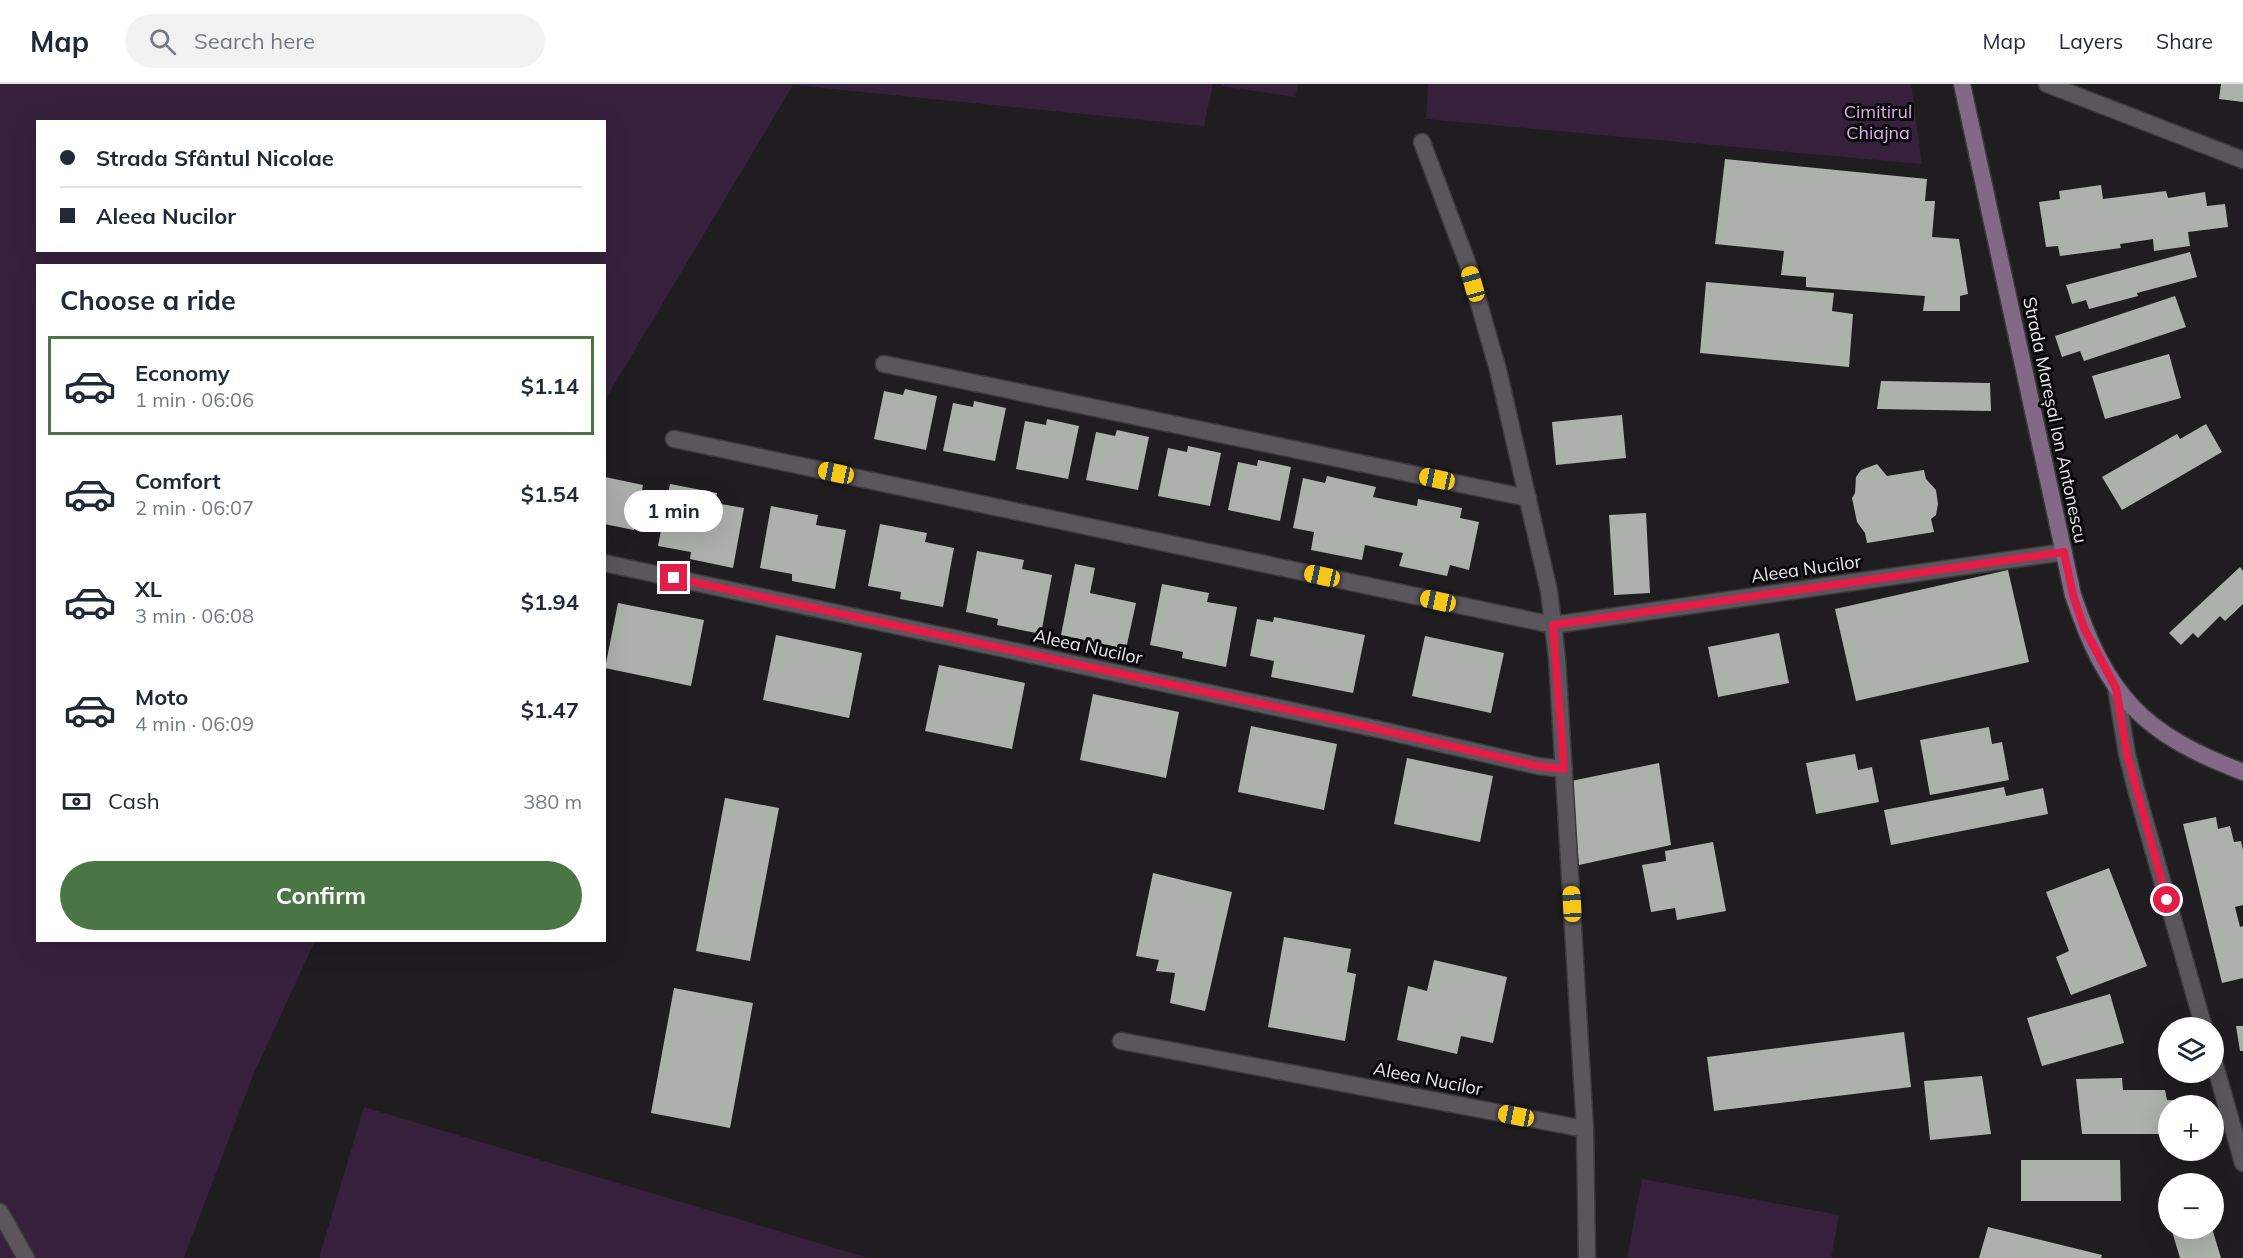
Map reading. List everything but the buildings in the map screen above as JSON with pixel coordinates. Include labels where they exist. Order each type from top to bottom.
[{"type":"main road","name":"Strada Mareșal Ion Antonescu","points":[[1962,84],[2073,595],[2084,628],[2116,688],[2133,708],[2167,736],[2203,757],[2243,772]]},
{"type":"street","points":[[2047,84],[2243,160]]},
{"type":"street","points":[[1422,142],[1467,262],[1498,370],[1549,591],[1564,769],[1585,1129],[1587,1258]]},
{"type":"street","points":[[884,364],[1528,498]]},
{"type":"street","name":"Aleea Nucilor","points":[[674,438],[1553,625],[2064,552]]},
{"type":"street","name":"Aleea Nucilor","points":[[606,563],[1354,724],[1538,766],[1564,769]]},
{"type":"street","points":[[2116,688],[2136,793],[2201,1017]]},
{"type":"street","name":"Aleea Nucilor","points":[[1121,1041],[1585,1129]]},
{"type":"street","points":[[2220,1083],[2243,1163]]},
{"type":"street","points":[[0,1212],[26,1258]]},
{"type":"green space","points":[[0,84],[1213,84],[1204,126],[793,85],[606,398],[606,264],[36,264],[36,942],[315,942],[253,1075],[184,1258],[0,1258]]},
{"type":"green space","points":[[1222,84],[1298,84],[1295,97],[1221,86]]},
{"type":"green space","name":"Cimitirul Chiajna","points":[[1428,84],[1911,84],[1922,164],[1426,119]]},
{"type":"green space","points":[[364,1107],[868,1258],[319,1258]]},
{"type":"green space","points":[[1642,1179],[1839,1215],[1831,1258],[1627,1258]]},
{"type":"route","points":[[674,578],[1355,724],[1538,766],[1564,769],[1553,625],[2064,552],[2073,595],[2084,628],[2116,688],[2136,793],[2167,900]]}]
